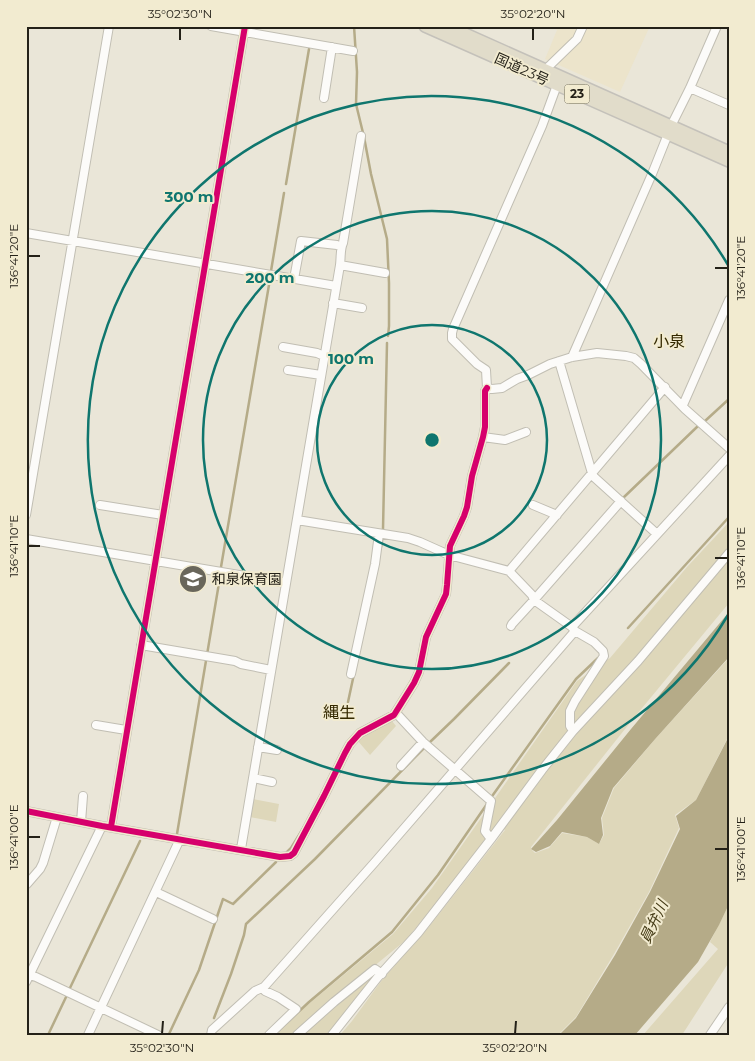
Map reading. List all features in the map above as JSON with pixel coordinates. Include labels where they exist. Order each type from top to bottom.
[{"type":"highway","name":"国道23号","points":[[425,26],[558,85],[729,152]]},
{"type":"highway","name":"国道23号","points":[[450,27],[670,130],[729,162]]},
{"type":"street","points":[[26,515],[109,26]]},
{"type":"street","points":[[211,26],[244,29],[352,51]]},
{"type":"street","points":[[544,70],[577,38],[583,26]]},
{"type":"street","points":[[572,357],[717,26]]},
{"type":"street","points":[[158,1035],[101,1008],[27,977],[106,827],[141,645],[244,29]]},
{"type":"street","points":[[324,98],[332,47]]},
{"type":"street","points":[[26,811],[241,850],[286,857],[294,853],[350,744],[360,733],[396,712],[414,684],[419,672],[426,637],[446,594],[450,546],[467,508],[472,476],[485,427],[485,391],[487,388],[486,370],[477,364],[452,339],[452,333],[558,85]]},
{"type":"street","points":[[690,88],[729,105]]},
{"type":"street","points":[[241,850],[361,136]]},
{"type":"street","points":[[26,233],[336,286]]},
{"type":"street","points":[[294,279],[301,240],[341,247]]},
{"type":"street","points":[[340,265],[385,273]]},
{"type":"street","points":[[683,405],[729,300]]},
{"type":"street","points":[[333,303],[362,308]]},
{"type":"street","points":[[283,347],[324,356]]},
{"type":"street","points":[[487,388],[502,388],[517,378],[572,357],[597,353],[626,356],[634,358],[641,364],[729,448]]},
{"type":"street","points":[[559,361],[594,477],[656,534]]},
{"type":"street","points":[[288,370],[321,375]]},
{"type":"street","points":[[509,570],[665,387]]},
{"type":"street","points":[[483,437],[506,440],[526,432]]},
{"type":"street","points":[[210,1035],[212,1030],[255,991],[264,988],[363,876],[656,534],[729,456]]},
{"type":"street","points":[[511,626],[621,501]]},
{"type":"street","points":[[100,505],[163,515]]},
{"type":"street","points":[[533,505],[557,515]]},
{"type":"street","points":[[297,520],[408,538],[449,555],[509,570],[532,595],[534,600],[594,642],[603,651],[604,656],[570,711],[570,726],[573,731]]},
{"type":"street","points":[[351,674],[375,564],[379,534]]},
{"type":"street","points":[[26,539],[286,583]]},
{"type":"street","points":[[332,1035],[418,933],[573,731],[638,661],[729,554]]},
{"type":"street","points":[[141,645],[235,661],[271,670]]},
{"type":"street","points":[[396,712],[423,742],[489,799],[485,831],[491,839]]},
{"type":"street","points":[[96,725],[126,730]]},
{"type":"street","points":[[401,766],[423,742]]},
{"type":"street","points":[[258,747],[277,750]]},
{"type":"street","points":[[253,778],[272,782]]},
{"type":"street","points":[[81,822],[83,796]]},
{"type":"street","points":[[27,884],[43,863],[57,817]]},
{"type":"street","points":[[88,1035],[180,840]]},
{"type":"street","points":[[156,892],[213,918]]},
{"type":"street","points":[[297,1035],[375,969],[382,974]]},
{"type":"street","points":[[264,988],[265,991],[296,1009],[269,1035]]},
{"type":"street","points":[[710,1035],[729,1007]]},
{"type":"shaded area","points":[[548,26],[650,26],[620,92],[545,59],[557,30]]},
{"type":"shaded area","points":[[729,522],[729,603],[531,847],[535,853],[549,848],[562,833],[587,837],[599,844],[604,835],[602,818],[614,788],[656,738],[729,658],[729,735],[696,800],[675,815],[679,828],[649,892],[576,1017],[558,1035],[340,1035],[382,980],[428,928],[505,830],[499,826],[406,940],[313,1016],[293,1035],[276,1035],[299,1012],[393,934],[432,888],[577,681],[610,658],[687,567]]},
{"type":"shaded area","points":[[392,721],[396,726],[370,755],[357,740]]},
{"type":"shaded area","points":[[253,799],[279,804],[276,822],[250,817]]},
{"type":"shaded area","points":[[729,904],[729,962],[682,1035],[643,1035],[718,949],[710,942]]},
{"type":"shaded area","points":[[375,971],[379,974],[327,1035],[301,1035]]},
{"type":"water","points":[[729,612],[729,657],[613,788],[601,818],[603,835],[599,844],[587,837],[562,832],[550,846],[536,852],[531,849],[557,820]]},
{"type":"water","name":"員弁川","points":[[729,736],[729,904],[698,962],[635,1035],[559,1035],[576,1018],[615,955],[650,892],[680,829],[676,816],[696,800]]},
{"type":"waterway","points":[[354,26],[357,72],[356,104],[387,239],[389,283],[388,336]]},
{"type":"waterway","points":[[286,184],[309,49]]},
{"type":"waterway","points":[[271,271],[284,193]]},
{"type":"waterway","points":[[221,567],[270,279]]},
{"type":"waterway","points":[[383,529],[387,343]]},
{"type":"waterway","points":[[705,421],[729,399]]},
{"type":"waterway","points":[[623,498],[698,426]]},
{"type":"waterway","points":[[628,628],[729,517]]},
{"type":"waterway","points":[[381,547],[382,541]]},
{"type":"waterway","points":[[177,834],[220,577]]},
{"type":"waterway","points":[[490,799],[576,679],[598,658]]},
{"type":"waterway","points":[[429,743],[509,663]]},
{"type":"waterway","points":[[348,702],[354,674]]},
{"type":"waterway","points":[[214,1018],[231,974],[246,924],[315,859],[424,748]]},
{"type":"waterway","points":[[279,1030],[392,932],[438,875],[487,804]]},
{"type":"waterway","points":[[287,852],[304,827]]},
{"type":"waterway","points":[[69,990],[140,841]]},
{"type":"waterway","points":[[169,1034],[199,970],[223,899],[233,904],[276,862]]},
{"type":"waterway","points":[[48,1035],[67,995]]},
{"type":"cycle path","points":[[111,827],[245,26]]},
{"type":"cycle path","points":[[26,811],[280,857],[290,856],[294,853],[350,744],[360,733],[394,715],[419,672],[426,637],[446,594],[450,546],[467,507],[472,476],[485,427],[485,391],[487,388]]},
{"type":"place","name":"和泉保育園","points":[[193,579]]},
{"type":"district","name":"小泉","points":[[669,341]]},
{"type":"district","name":"縄生","points":[[339,712]]}]
